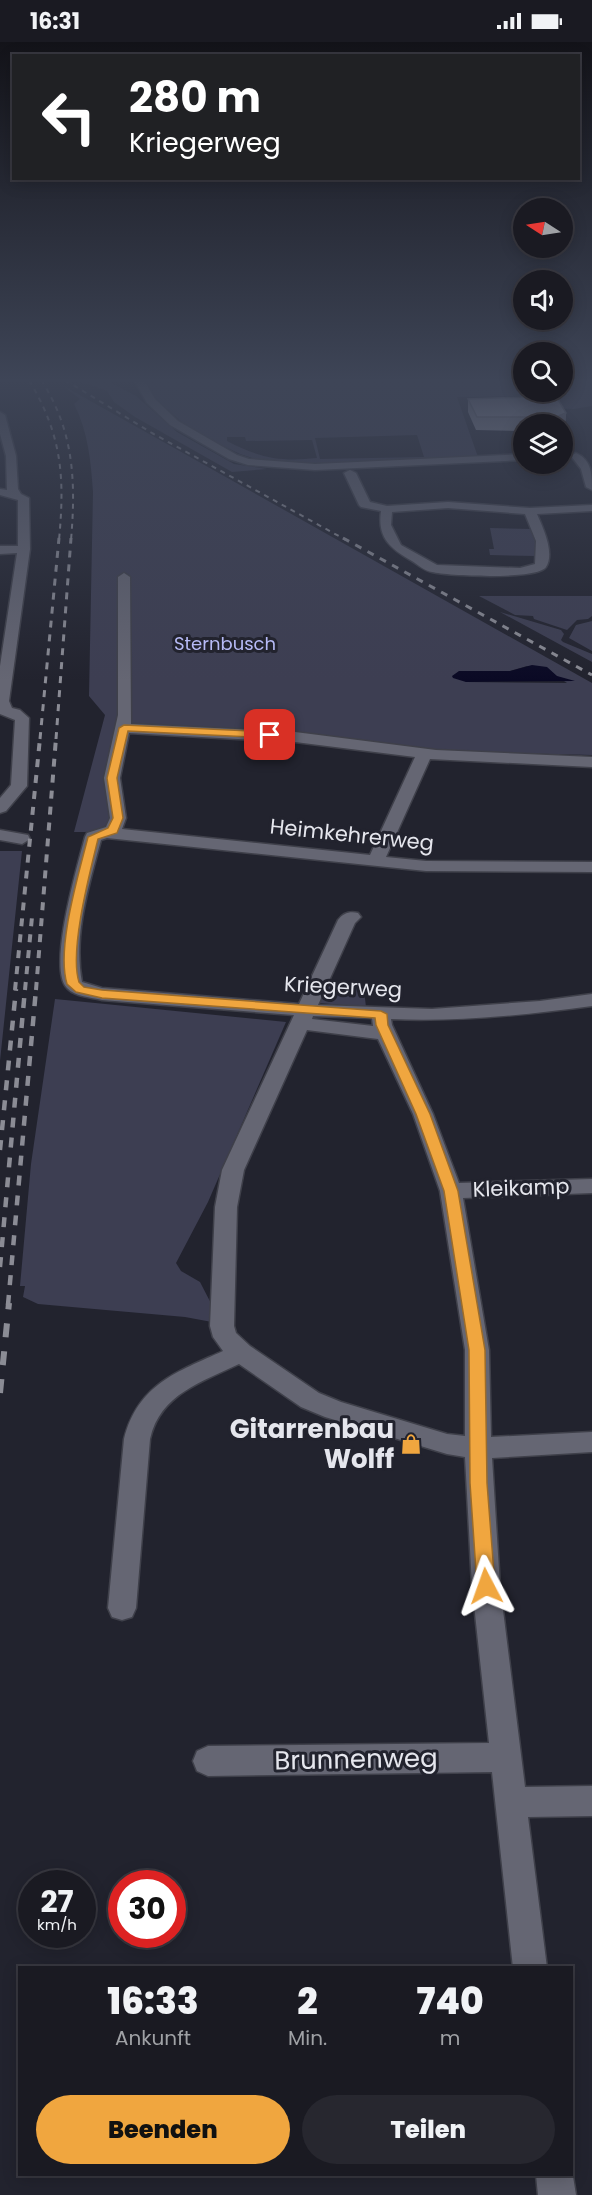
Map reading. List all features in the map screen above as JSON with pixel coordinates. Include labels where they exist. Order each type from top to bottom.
[{"type":"street","points":[[10,480],[15,494]]},
{"type":"street","points":[[354,480],[365,505],[387,509],[448,505],[530,511],[592,508]]},
{"type":"street","points":[[0,492],[15,494],[22,498],[24,504],[24,549],[6,629],[2,701],[3,710],[15,713],[22,718],[19,786],[0,808]]},
{"type":"street","points":[[387,509],[385,525],[396,547],[434,569],[520,572],[537,569],[542,565],[542,541],[530,511]]},
{"type":"street","points":[[0,550],[24,549]]},
{"type":"street","points":[[108,833],[113,830],[118,818],[112,778],[124,728],[124,577]]},
{"type":"street","points":[[124,728],[295,737],[424,754],[592,762]]},
{"type":"street","points":[[375,862],[424,754]]},
{"type":"street","name":"Heimkehrerweg","points":[[108,833],[154,836],[375,862],[454,868],[592,867]]},
{"type":"street","name":"Kriegerweg","points":[[108,833],[93,837],[80,893],[70,954],[73,984],[91,993],[383,1024],[592,1000]]},
{"type":"street","points":[[0,835],[22,839]]},
{"type":"street","points":[[352,917],[347,920],[235,1166],[226,1198],[222,1326],[225,1337],[241,1353],[310,1400],[447,1444],[480,1448],[592,1442]]},
{"type":"street","points":[[383,1024],[423,1114],[451,1191],[477,1350],[480,1448],[478,1483],[486,1586],[530,1966]]},
{"type":"street","name":"Kleikamp","points":[[451,1191],[592,1186]]},
{"type":"street","points":[[122,1608],[136,1439],[145,1414],[159,1396],[182,1381],[241,1353]]},
{"type":"street","name":"Brunnenweg","points":[[208,1761],[504,1757]]},
{"type":"street","points":[[510,1802],[592,1801]]},
{"type":"street","points":[[555,2176],[557,2195]]},
{"type":"green space","name":"Sternbusch","points":[[92,480],[232,480],[592,683],[592,755],[430,751],[116,722],[105,780],[111,819],[99,829],[90,832],[74,832],[105,715],[89,696]],"holes":[[[527,666],[555,675],[567,683],[466,682],[459,671],[510,671]]]},
{"type":"green space","points":[[490,528],[532,529],[537,541],[536,556],[490,555],[489,549],[494,549]]},
{"type":"green space","points":[[479,596],[592,596],[592,616],[588,619],[577,620],[567,630],[534,619],[533,616],[515,615]]},
{"type":"green space","points":[[500,612],[561,630],[564,634],[561,640],[592,654],[592,662]]},
{"type":"green space","points":[[592,621],[592,651],[569,638],[576,625]]},
{"type":"green space","points":[[0,851],[22,851],[0,1061]]},
{"type":"green space","points":[[327,982],[364,990],[366,1007],[319,1003]]},
{"type":"green space","points":[[55,999],[286,1022],[208,1202],[176,1263],[181,1271],[200,1282],[217,1315],[212,1322],[185,1317],[38,1304],[23,1297],[25,1286],[20,1286],[31,1164]]},
{"type":"shaded area","points":[[532,665],[547,667],[557,676],[575,681],[466,682],[452,676],[459,671],[510,671]]},
{"type":"railway","points":[[59,540],[61,480]]},
{"type":"railway","points":[[71,540],[72,480]]},
{"type":"railway","points":[[238,480],[346,540]]},
{"type":"railway","points":[[40,739],[59,538]]},
{"type":"railway","points":[[56,739],[71,538]]},
{"type":"railway","points":[[343,538],[592,675]]},
{"type":"railway","points":[[15,990],[40,738]]},
{"type":"railway","points":[[36,990],[56,738]]},
{"type":"railway","points":[[25,990],[32,917]]},
{"type":"railway","points":[[0,1150],[16,989]]},
{"type":"railway","points":[[0,1267],[25,989]]},
{"type":"railway","points":[[8,1305],[36,989]]},
{"type":"railway","points":[[0,1393],[9,1303]]},
{"type":"place","name":"Gitarrenbau Wolff","points":[[411,1444]]},
{"type":"route","points":[[270,735],[124,728],[112,778],[118,818],[113,830],[93,837],[80,893],[70,954],[73,984],[91,993],[381,1014],[382,1025],[423,1114],[451,1191],[477,1350],[480,1448],[478,1483],[486,1586]]}]
